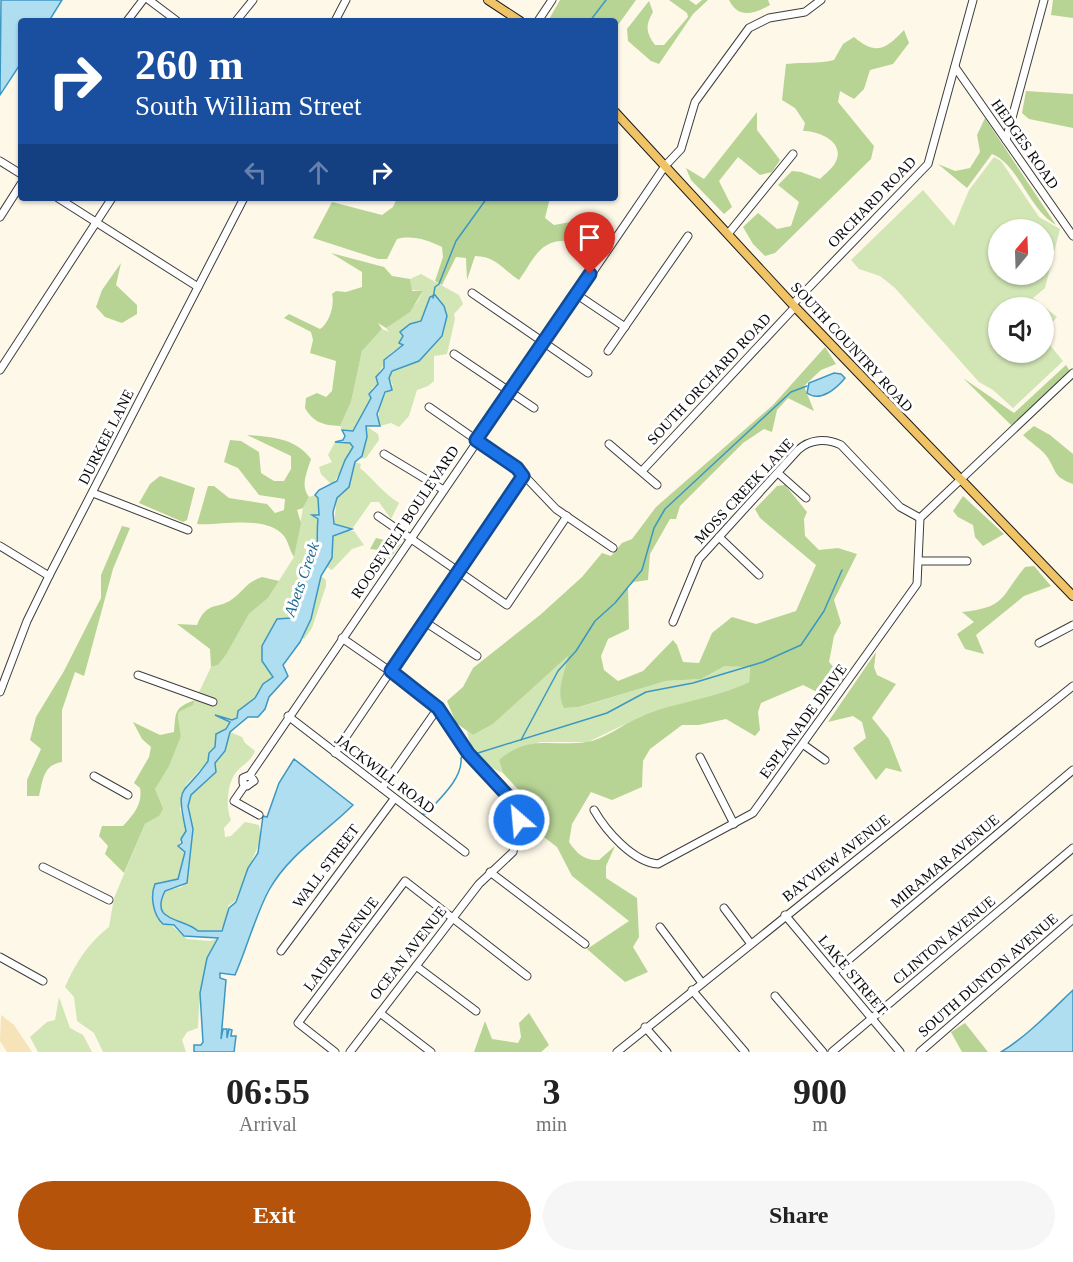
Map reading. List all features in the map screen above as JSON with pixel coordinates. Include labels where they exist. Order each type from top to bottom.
[{"type":"main road","points":[[489,0],[516,18]]},
{"type":"main road","name":"SOUTH COUNTRY ROAD","points":[[618,115],[961,482],[1073,596]]},
{"type":"street","points":[[129,18],[142,0]]},
{"type":"street","points":[[149,0],[173,18]]},
{"type":"street","points":[[238,18],[253,0]]},
{"type":"street","points":[[337,18],[346,0]]},
{"type":"street","points":[[540,18],[552,0]]},
{"type":"street","name":"ROOSEVELT BOULEVARD","points":[[259,815],[234,801],[245,785],[243,778],[250,775],[509,391],[665,166],[681,149],[695,102],[749,28],[769,18],[806,12],[821,0]]},
{"type":"street","name":"ORCHARD ROAD","points":[[794,305],[928,164],[973,0]]},
{"type":"street","points":[[1006,140],[1044,0]]},
{"type":"street","name":"HEDGES ROAD","points":[[955,67],[1073,236]]},
{"type":"street","points":[[728,234],[793,154]]},
{"type":"street","points":[[0,161],[18,172]]},
{"type":"street","points":[[0,217],[18,189]]},
{"type":"street","points":[[63,201],[198,287]]},
{"type":"street","points":[[0,370],[110,201]]},
{"type":"street","name":"DURKEE LANE","points":[[0,692],[27,621],[49,576],[242,201]]},
{"type":"street","points":[[608,351],[688,236]]},
{"type":"street","points":[[472,293],[588,373]]},
{"type":"street","points":[[576,294],[625,327]]},
{"type":"street","name":"SOUTH ORCHARD ROAD","points":[[642,471],[794,305]]},
{"type":"street","points":[[454,354],[534,408]]},
{"type":"street","points":[[920,518],[961,482],[1073,373]]},
{"type":"street","points":[[429,407],[517,468],[543,498],[613,548]]},
{"type":"street","name":"MOSS CREEK LANE","points":[[673,622],[695,565],[803,446],[818,441],[834,442],[847,451],[900,507],[920,518]]},
{"type":"street","points":[[609,444],[657,484]]},
{"type":"street","points":[[384,454],[442,489]]},
{"type":"street","points":[[778,473],[806,498]]},
{"type":"street","points":[[335,753],[523,476]]},
{"type":"street","points":[[93,494],[188,530]]},
{"type":"street","points":[[378,516],[507,605],[567,516]]},
{"type":"street","name":"ESPLANADE DRIVE","points":[[594,810],[608,830],[639,858],[653,864],[662,862],[753,813],[912,593],[917,584],[920,561],[920,518]]},
{"type":"street","points":[[718,537],[759,575]]},
{"type":"street","points":[[0,546],[49,576]]},
{"type":"street","points":[[920,561],[967,561]]},
{"type":"street","points":[[425,622],[477,656]]},
{"type":"street","points":[[1039,643],[1073,625]]},
{"type":"street","name":"OCEAN AVENUE","points":[[342,638],[391,671],[438,708],[468,753],[507,795],[517,813],[519,828],[513,852],[490,872],[453,917],[350,1052]]},
{"type":"street","points":[[138,675],[213,702]]},
{"type":"street","name":"BAYVIEW AVENUE","points":[[617,1052],[645,1027],[1073,686]]},
{"type":"street","points":[[382,788],[438,708]]},
{"type":"street","name":"JACKWILL ROAD","points":[[288,716],[465,852]]},
{"type":"street","points":[[804,745],[825,760]]},
{"type":"street","points":[[700,757],[734,824]]},
{"type":"street","name":"MIRAMAR AVENUE","points":[[834,972],[1073,770]]},
{"type":"street","points":[[94,776],[128,795]]},
{"type":"street","name":"WALL STREET","points":[[280,951],[394,799]]},
{"type":"street","name":"CLINTON AVENUE","points":[[832,1052],[1073,848]]},
{"type":"street","points":[[43,867],[109,900]]},
{"type":"street","points":[[490,872],[585,944]]},
{"type":"street","name":"LAURA AVENUE","points":[[335,1052],[298,1023],[405,881],[453,917]]},
{"type":"street","points":[[724,908],[751,944]]},
{"type":"street","name":"LAKE STREET","points":[[785,915],[900,1052]]},
{"type":"street","points":[[453,917],[528,976]]},
{"type":"street","name":"SOUTH DUNTON AVENUE","points":[[920,1052],[1073,919]]},
{"type":"street","points":[[660,927],[702,982]]},
{"type":"street","points":[[0,957],[43,981]]},
{"type":"street","points":[[416,966],[476,1011]]},
{"type":"street","points":[[692,990],[745,1052]]},
{"type":"street","points":[[775,996],[823,1052]]},
{"type":"street","points":[[380,1013],[431,1052]]},
{"type":"street","points":[[645,1027],[667,1052]]},
{"type":"green space","points":[[560,0],[636,0],[618,25],[618,18],[550,18]]},
{"type":"green space","points":[[669,0],[689,0],[696,5],[702,0],[708,0],[693,14],[659,64],[651,61],[628,41],[627,29],[649,1],[653,12],[648,25],[648,33],[655,45],[664,45],[688,17],[687,13]]},
{"type":"green space","points":[[729,0],[768,0],[770,5],[747,13],[737,10]]},
{"type":"green space","points":[[1053,0],[1073,0],[1073,18],[1051,15]]},
{"type":"green space","points":[[904,30],[909,43],[893,64],[870,70],[864,89],[854,99],[840,91],[838,102],[874,146],[871,159],[775,253],[765,256],[753,244],[743,227],[758,213],[777,229],[791,226],[799,202],[778,185],[792,171],[820,179],[834,165],[837,157],[835,145],[824,136],[803,131],[805,123],[795,108],[782,100],[786,64],[834,60],[843,44],[854,37],[869,47],[880,48],[892,42]]},
{"type":"green space","points":[[1026,91],[1073,94],[1073,128],[1029,119],[1022,113]]},
{"type":"green space","points":[[757,112],[757,130],[780,160],[772,172],[760,175],[738,157],[719,181],[732,207],[724,214],[691,180],[686,168],[704,179]]},
{"type":"green space","points":[[985,118],[1052,219],[1048,219],[1038,208],[1010,168],[992,154],[967,188],[938,164],[955,171],[970,168],[980,152],[977,135]]},
{"type":"green space","points":[[994,157],[1001,161],[1042,219],[988,219],[988,285],[1046,285],[1034,297],[988,297],[988,363],[1054,363],[1054,350],[1063,361],[1013,408],[993,390],[979,382],[895,288],[880,276],[859,269],[851,260],[923,190],[954,226],[969,190]]},
{"type":"green space","points":[[396,201],[549,201],[545,218],[554,225],[571,222],[581,232],[572,241],[553,242],[540,250],[519,280],[494,261],[475,256],[467,280],[466,258],[456,257],[442,285],[435,281],[443,257],[442,247],[431,242],[414,238],[397,239],[387,259],[378,259],[313,238],[332,202],[382,215],[393,207]]},
{"type":"green space","points":[[1054,226],[1060,229],[1054,253]]},
{"type":"green space","points":[[331,253],[384,267],[392,276],[410,279],[412,291],[423,291],[410,312],[386,328],[378,323],[382,329],[362,351],[351,402],[340,426],[319,422],[305,408],[306,398],[317,393],[326,397],[332,391],[336,361],[310,353],[313,340],[311,332],[284,318],[289,314],[320,329],[326,323],[330,313],[333,303],[332,294],[336,291],[346,292],[362,287],[362,272]]},
{"type":"green space","points":[[121,263],[116,285],[137,305],[137,314],[122,323],[105,317],[96,307],[102,290]]},
{"type":"green space","points":[[421,274],[459,295],[463,304],[454,314],[455,319],[447,354],[434,356],[434,381],[417,390],[409,416],[399,427],[391,423],[380,426],[380,404],[393,385],[389,378],[403,345],[391,353],[379,372],[378,384],[372,388],[371,398],[353,431],[342,430],[340,426],[351,402],[362,351],[382,329],[389,332],[386,328],[407,312],[420,298],[423,291],[411,290],[410,279]]},
{"type":"green space","points":[[825,347],[836,364],[821,370],[804,386],[814,411],[788,398],[777,410],[772,432],[764,429],[743,443],[680,506],[676,519],[670,519],[650,554],[648,580],[634,582],[628,587],[629,629],[608,639],[601,656],[604,670],[618,681],[643,671],[673,640],[683,662],[699,663],[712,633],[732,617],[756,624],[796,611],[816,565],[760,518],[755,509],[777,486],[785,485],[807,512],[804,519],[805,536],[819,550],[838,548],[857,554],[834,600],[841,623],[834,636],[829,662],[844,679],[827,697],[803,685],[761,703],[758,712],[760,730],[755,736],[726,719],[699,725],[682,725],[650,749],[643,761],[642,787],[612,800],[591,792],[572,824],[569,842],[585,858],[599,860],[615,846],[606,866],[606,878],[637,898],[639,937],[633,947],[648,972],[625,982],[587,949],[629,921],[572,876],[557,847],[540,834],[535,808],[503,773],[499,760],[520,747],[531,744],[593,741],[634,720],[667,707],[708,697],[749,682],[750,667],[725,666],[701,679],[666,681],[579,707],[564,708],[560,695],[568,656],[493,724],[473,735],[456,723],[447,701],[463,687],[473,668],[540,615],[582,577],[602,553],[611,556],[622,543],[632,539],[656,507],[773,405]]},
{"type":"green space","points":[[1066,365],[1070,371],[1064,378],[1016,423],[1011,425],[963,378],[1014,413]]},
{"type":"green space","points":[[366,426],[378,434],[379,440],[366,458],[359,459],[362,456]]},
{"type":"green space","points":[[1034,426],[1050,435],[1073,454],[1073,484],[1059,477],[1046,455],[1023,435]]},
{"type":"green space","points":[[247,435],[274,438],[291,443],[311,459],[305,484],[309,497],[303,508],[297,510],[301,523],[294,557],[284,536],[276,529],[266,525],[242,522],[197,524],[208,486],[214,486],[229,498],[267,504],[275,513],[284,510],[285,499],[259,495],[238,468],[224,462],[230,440],[241,441],[259,452],[261,473],[274,481],[284,481],[291,469],[291,456]]},
{"type":"green space","points":[[335,442],[350,443],[353,447],[339,475],[329,487],[330,483],[321,474],[319,467],[332,462],[328,455]]},
{"type":"green space","points":[[355,462],[361,464],[360,468],[399,503],[391,519],[379,502],[371,502],[352,529],[334,524],[337,497],[349,487]]},
{"type":"green space","points":[[160,476],[195,488],[187,520],[183,522],[139,503],[150,484]]},
{"type":"green space","points":[[315,495],[318,497],[319,515],[313,515],[318,519],[315,562],[312,570],[298,585],[301,591],[295,615],[291,618],[277,619],[263,643],[264,665],[273,677],[263,684],[256,698],[239,711],[237,717],[232,720],[222,717],[231,722],[226,729],[216,734],[215,748],[208,761],[186,785],[180,809],[186,831],[178,846],[185,851],[178,879],[159,882],[152,898],[156,915],[163,924],[172,926],[187,939],[210,941],[219,938],[205,970],[198,1028],[187,1032],[182,1040],[186,1052],[103,1052],[94,1033],[77,1021],[74,997],[65,987],[83,954],[109,927],[114,898],[145,824],[159,816],[155,789],[181,736],[179,712],[193,705],[211,667],[218,665],[226,655],[249,614],[268,598],[294,557],[303,508],[309,497]]},
{"type":"green space","points":[[963,496],[1004,534],[983,546],[975,537],[973,525],[958,517],[953,511]]},
{"type":"green space","points":[[122,526],[130,528],[113,569],[84,676],[75,672],[62,710],[62,762],[47,770],[39,796],[27,796],[27,780],[41,749],[30,740],[36,717],[64,671],[101,598],[101,575]]},
{"type":"green space","points":[[354,531],[364,545],[352,549],[332,570],[327,567],[332,558],[333,535]]},
{"type":"green space","points":[[376,538],[401,544],[387,562],[379,550],[370,549]]},
{"type":"green space","points":[[1034,566],[1051,586],[1024,596],[976,635],[984,654],[965,649],[957,634],[974,622],[962,612],[977,610],[995,603],[1006,593],[1025,567]]},
{"type":"green space","points":[[321,576],[326,580],[326,586],[312,628],[304,639],[302,638],[311,619]]},
{"type":"green space","points":[[262,577],[279,581],[268,598],[249,614],[226,655],[218,665],[211,667],[210,649],[177,624],[197,625],[209,608],[224,604],[250,583]]},
{"type":"green space","points":[[876,652],[874,667],[877,675],[896,684],[872,718],[889,739],[902,772],[886,768],[876,780],[853,748],[866,738],[862,722],[853,716],[828,722]]},
{"type":"green space","points":[[569,655],[565,708],[580,707],[666,681],[701,679],[725,666],[750,666],[749,682],[725,694],[642,716],[588,742],[540,742],[499,760],[503,773],[484,762],[475,752],[467,731],[473,735],[493,724]]},
{"type":"green space","points":[[195,700],[193,705],[179,712],[181,736],[169,766],[155,789],[163,809],[159,816],[145,824],[124,873],[105,854],[108,846],[99,836],[102,826],[123,826],[139,804],[140,788],[134,783],[149,757],[151,747],[142,739],[133,722],[160,735],[174,732],[177,711],[183,705]]},
{"type":"green space","points":[[230,732],[242,737],[245,743],[255,751],[232,780],[228,801],[231,820],[224,828],[225,837],[231,836],[245,822],[259,825],[261,839],[235,901],[228,906],[227,918],[221,930],[198,931],[164,914],[161,901],[165,891],[182,887],[188,877],[193,829],[188,806],[191,795],[215,772],[215,763],[225,751]]},
{"type":"green space","points":[[59,997],[70,1028],[83,1035],[92,1052],[38,1052],[30,1037],[47,1022],[55,1020]]},
{"type":"green space","points":[[529,1013],[549,1045],[541,1052],[474,1052],[485,1021],[492,1039],[518,1043],[521,1037],[519,1023]]},
{"type":"green space","points":[[965,1023],[988,1052],[962,1052],[951,1032]]},
{"type":"sand","points":[[1,1015],[14,1025],[32,1052],[7,1052],[0,1041]]},
{"type":"water","points":[[1,0],[62,0],[51,18],[18,18],[18,68],[0,95]]},
{"type":"water","points":[[435,295],[444,306],[447,316],[442,336],[419,361],[392,371],[389,378],[392,390],[385,392],[377,414],[380,426],[366,426],[367,437],[362,456],[355,462],[349,487],[337,498],[333,512],[334,524],[352,529],[333,536],[332,558],[321,576],[311,619],[300,642],[283,665],[288,676],[269,697],[265,709],[258,717],[248,717],[230,732],[225,751],[215,763],[216,772],[191,795],[188,806],[193,829],[187,883],[165,891],[161,909],[170,918],[198,931],[222,931],[229,908],[236,902],[248,868],[258,853],[263,816],[267,817],[279,783],[294,759],[353,805],[297,855],[277,877],[259,910],[235,975],[220,973],[220,978],[226,980],[221,1039],[223,1029],[227,1029],[227,1038],[229,1029],[232,1030],[231,1036],[236,1036],[234,1052],[194,1052],[194,1045],[201,1045],[203,1042],[200,993],[207,958],[218,938],[184,936],[174,925],[163,924],[157,916],[153,900],[155,884],[178,879],[185,852],[178,846],[182,843],[181,839],[186,831],[181,804],[182,797],[184,791],[208,761],[209,753],[215,747],[216,734],[226,729],[230,722],[215,715],[232,720],[237,718],[238,711],[255,698],[263,684],[273,677],[262,661],[262,646],[277,619],[291,618],[295,615],[301,592],[298,585],[312,570],[317,555],[318,519],[312,515],[319,515],[318,498],[315,495],[319,490],[337,481],[353,447],[350,443],[335,442],[343,440],[345,436],[342,430],[353,431],[371,398],[369,394],[378,384],[376,377],[384,368],[384,360],[403,345],[399,343],[403,336],[400,332],[410,324],[421,321],[430,297]]},
{"type":"water","points":[[834,373],[841,374],[845,378],[833,390],[817,396],[807,393],[809,383]]},
{"type":"water","points":[[1073,990],[1073,1052],[1001,1052],[1029,1031]]},
{"type":"waterway","name":"Abets Creek","points":[[592,18],[606,0]]},
{"type":"waterway","name":"Abets Creek","points":[[433,298],[435,287],[439,284],[456,241],[485,201]]},
{"type":"waterway","points":[[521,740],[558,671],[576,651],[595,621],[615,603],[642,570],[654,528],[665,509],[791,392],[807,386]]},
{"type":"waterway","points":[[478,753],[607,713],[646,692],[693,683],[763,662],[801,645],[824,611],[842,570]]},
{"type":"waterway","points":[[420,814],[426,814],[449,789],[458,774],[461,758],[465,755]]},
{"type":"route","points":[[519,820],[507,795],[468,753],[438,708],[430,699],[391,671],[523,476],[517,468],[476,440],[590,274]]}]
